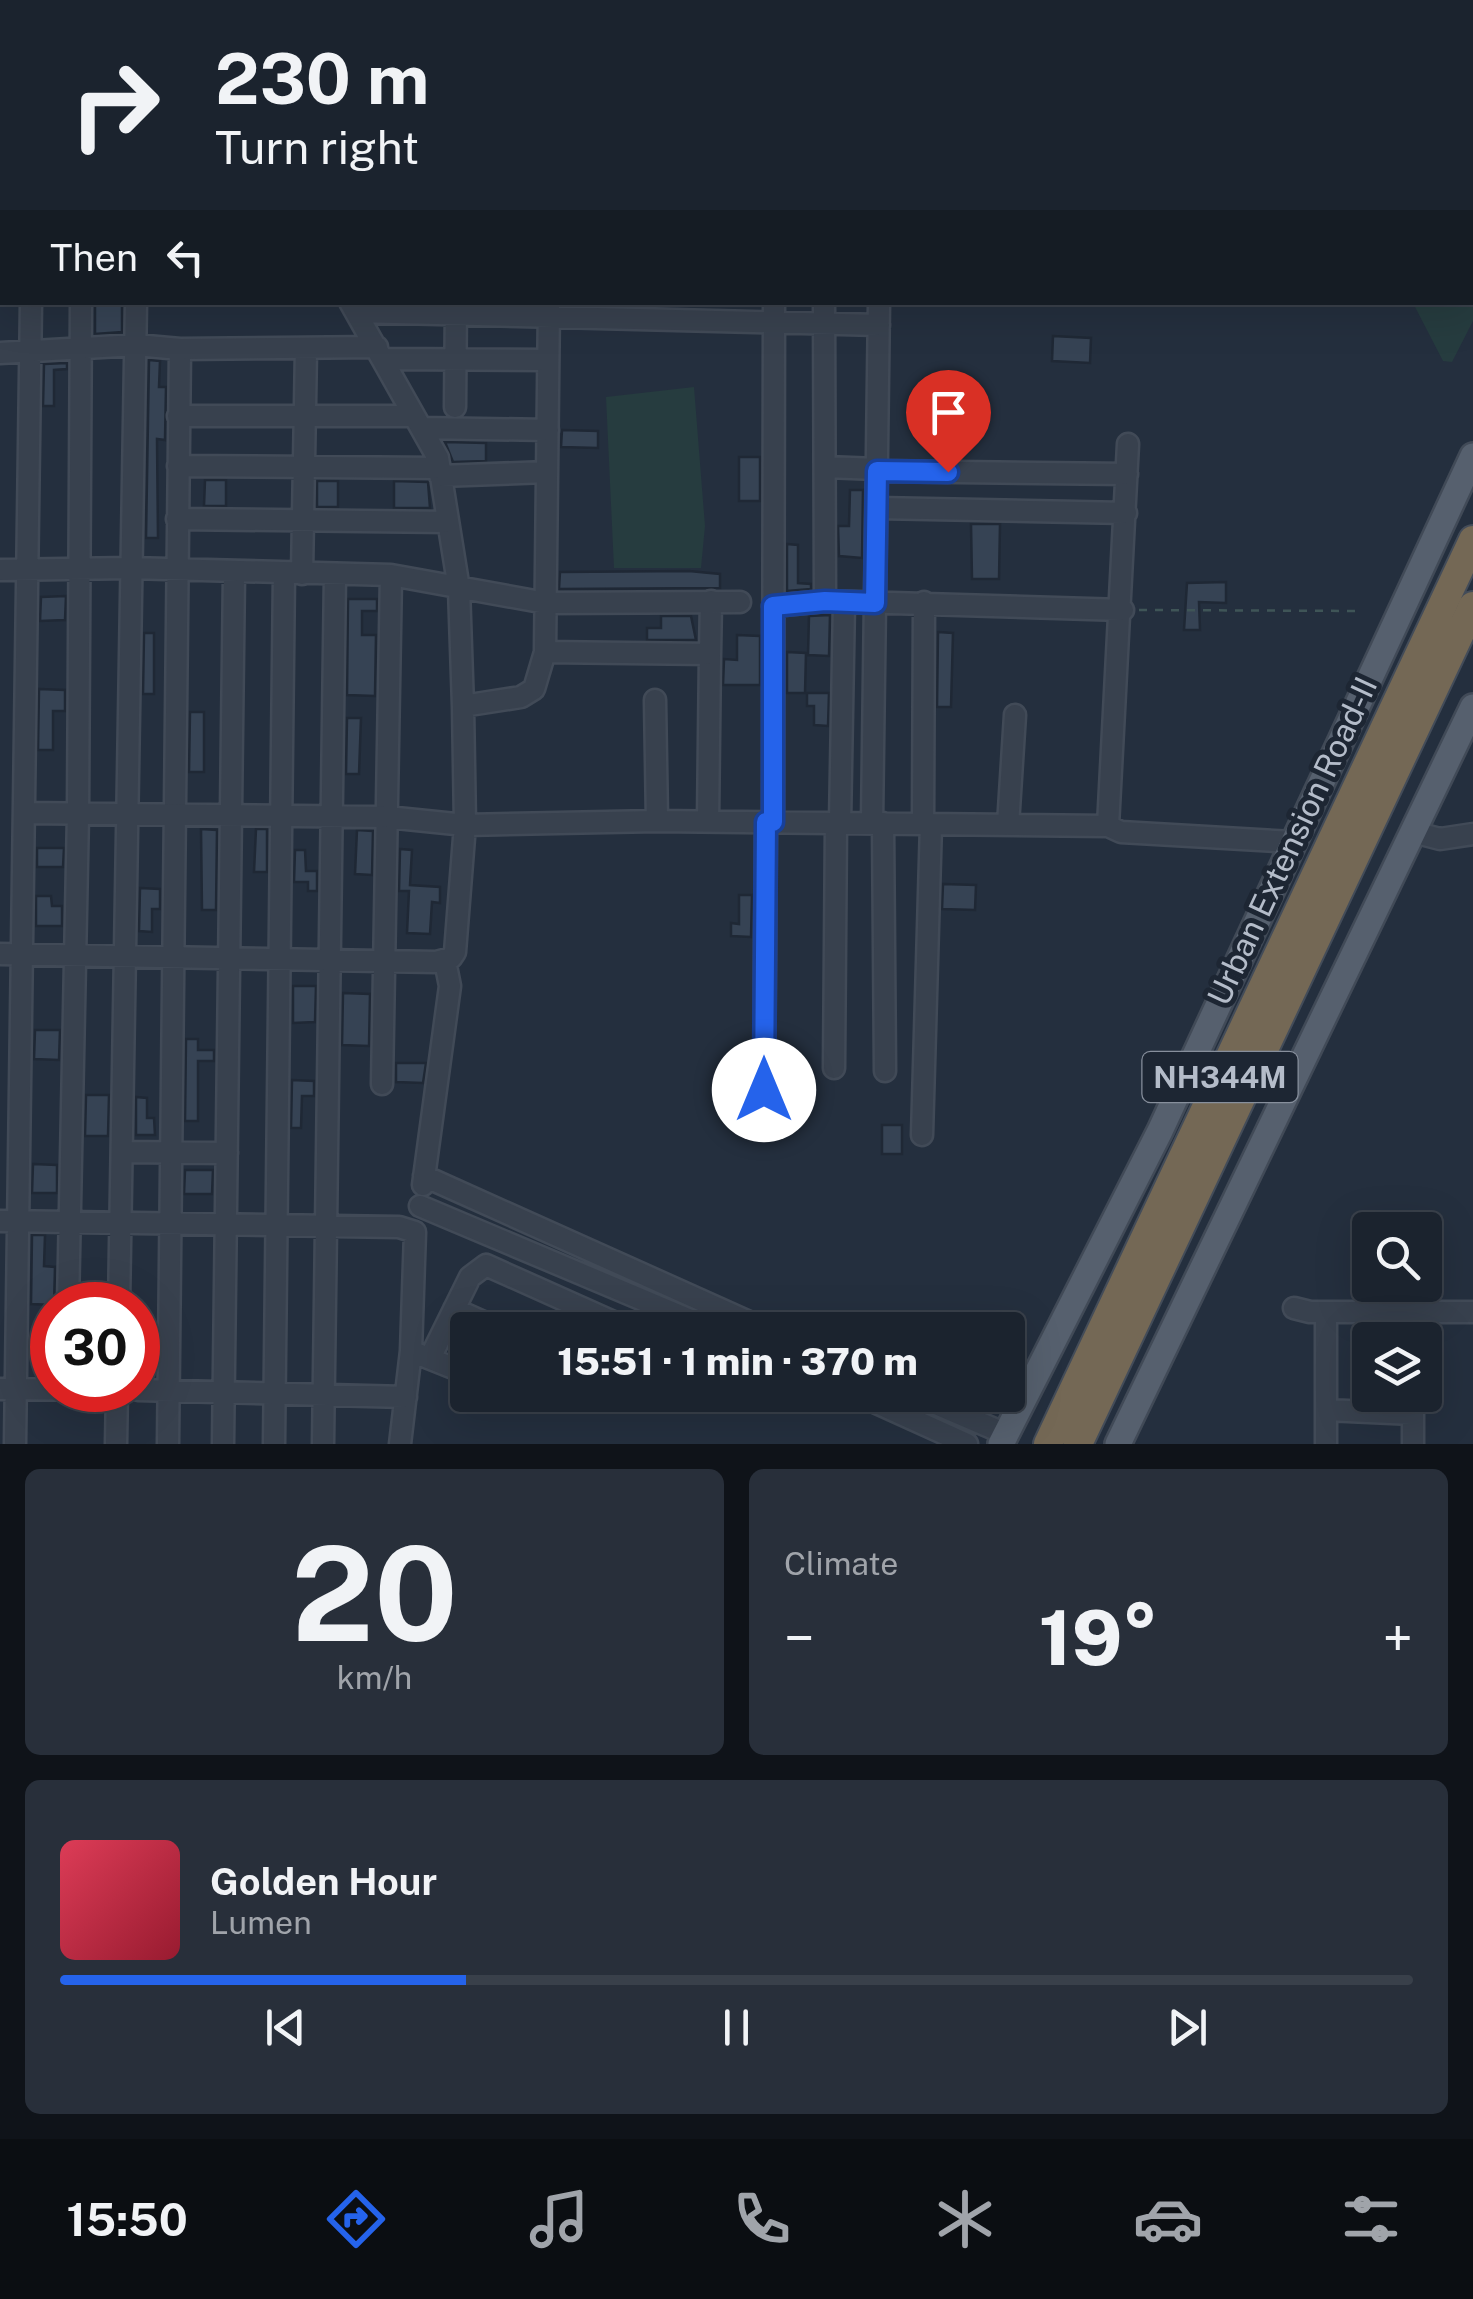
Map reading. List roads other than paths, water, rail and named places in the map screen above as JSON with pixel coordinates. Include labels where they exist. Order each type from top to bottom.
[{"type":"highway","name":"Urban Extension Road-II","points":[[1048,1444],[1473,540]]},
{"type":"highway","name":"Urban Extension Road-II","points":[[1078,1444],[1473,606]]},
{"type":"main road","points":[[1004,1439],[1104,1249],[1473,456]]},
{"type":"main road","points":[[1118,1444],[1473,707]]},
{"type":"street","points":[[15,1444],[8,1390],[9,1221],[23,954],[30,305]]},
{"type":"street","points":[[68,1282],[78,814],[81,305]]},
{"type":"street","points":[[119,1282],[136,305]]},
{"type":"street","points":[[879,305],[875,603],[885,1070]]},
{"type":"street","points":[[353,307],[824,313],[879,325]]},
{"type":"street","points":[[0,954],[445,961],[454,952],[465,825],[459,589],[440,472],[418,422],[353,307]]},
{"type":"street","points":[[455,407],[456,308]]},
{"type":"street","points":[[463,706],[522,697],[534,689],[545,652],[549,309]]},
{"type":"street","points":[[764,1090],[774,312]]},
{"type":"street","points":[[824,313],[838,823],[834,1068]]},
{"type":"street","points":[[0,353],[30,348],[81,350],[136,345],[180,349],[306,348],[455,359],[548,360]]},
{"type":"street","points":[[274,1444],[281,816],[293,574],[303,519],[306,348]]},
{"type":"street","points":[[168,1444],[180,349]]},
{"type":"street","points":[[178,416],[304,414],[548,430]]},
{"type":"street","points":[[1108,826],[1123,610],[1128,444]]},
{"type":"street","points":[[178,466],[547,472]]},
{"type":"street","points":[[826,467],[1127,474]]},
{"type":"street","points":[[877,508],[1126,513]]},
{"type":"street","points":[[178,519],[448,522]]},
{"type":"street","points":[[0,570],[130,568],[391,575],[546,603],[740,602]]},
{"type":"street","points":[[223,1444],[234,573]]},
{"type":"street","points":[[324,1444],[335,574]]},
{"type":"street","points":[[382,1084],[391,575]]},
{"type":"street","points":[[708,821],[712,601]]},
{"type":"street","points":[[773,606],[924,602],[1123,610]]},
{"type":"street","points":[[922,1135],[927,824],[924,602]]},
{"type":"street","points":[[545,652],[710,654]]},
{"type":"street","points":[[655,700],[657,820]]},
{"type":"street","points":[[1008,825],[1015,715]]},
{"type":"street","points":[[26,814],[387,818],[465,825],[657,820],[1108,826],[1121,832],[1292,842]]},
{"type":"street","points":[[1412,832],[1440,839],[1473,834]]},
{"type":"street","points":[[421,1354],[415,1232],[450,986],[445,961]]},
{"type":"street","points":[[122,1152],[227,1153]]},
{"type":"street","points":[[424,1176],[727,1312]]},
{"type":"street","points":[[420,1206],[675,1312]]},
{"type":"street","points":[[9,1221],[399,1227],[415,1232]]},
{"type":"street","points":[[400,1444],[406,1397],[421,1354],[454,1309],[470,1277],[486,1265],[591,1312]]},
{"type":"street","points":[[651,1312],[655,1303]]},
{"type":"street","points":[[1294,1308],[1326,1312],[1473,1312]]},
{"type":"street","points":[[454,1309],[461,1312]]},
{"type":"street","points":[[1326,1312],[1326,1444]]},
{"type":"street","points":[[1413,1312],[1413,1322]]},
{"type":"street","points":[[421,1354],[450,1366]]},
{"type":"street","points":[[160,1392],[406,1397]]},
{"type":"street","points":[[1326,1410],[1352,1409]]},
{"type":"street","points":[[115,1412],[116,1444]]},
{"type":"street","points":[[897,1412],[968,1444]]},
{"type":"street","points":[[950,1412],[1004,1439]]},
{"type":"street","points":[[1412,1444],[1413,1412]]}]
